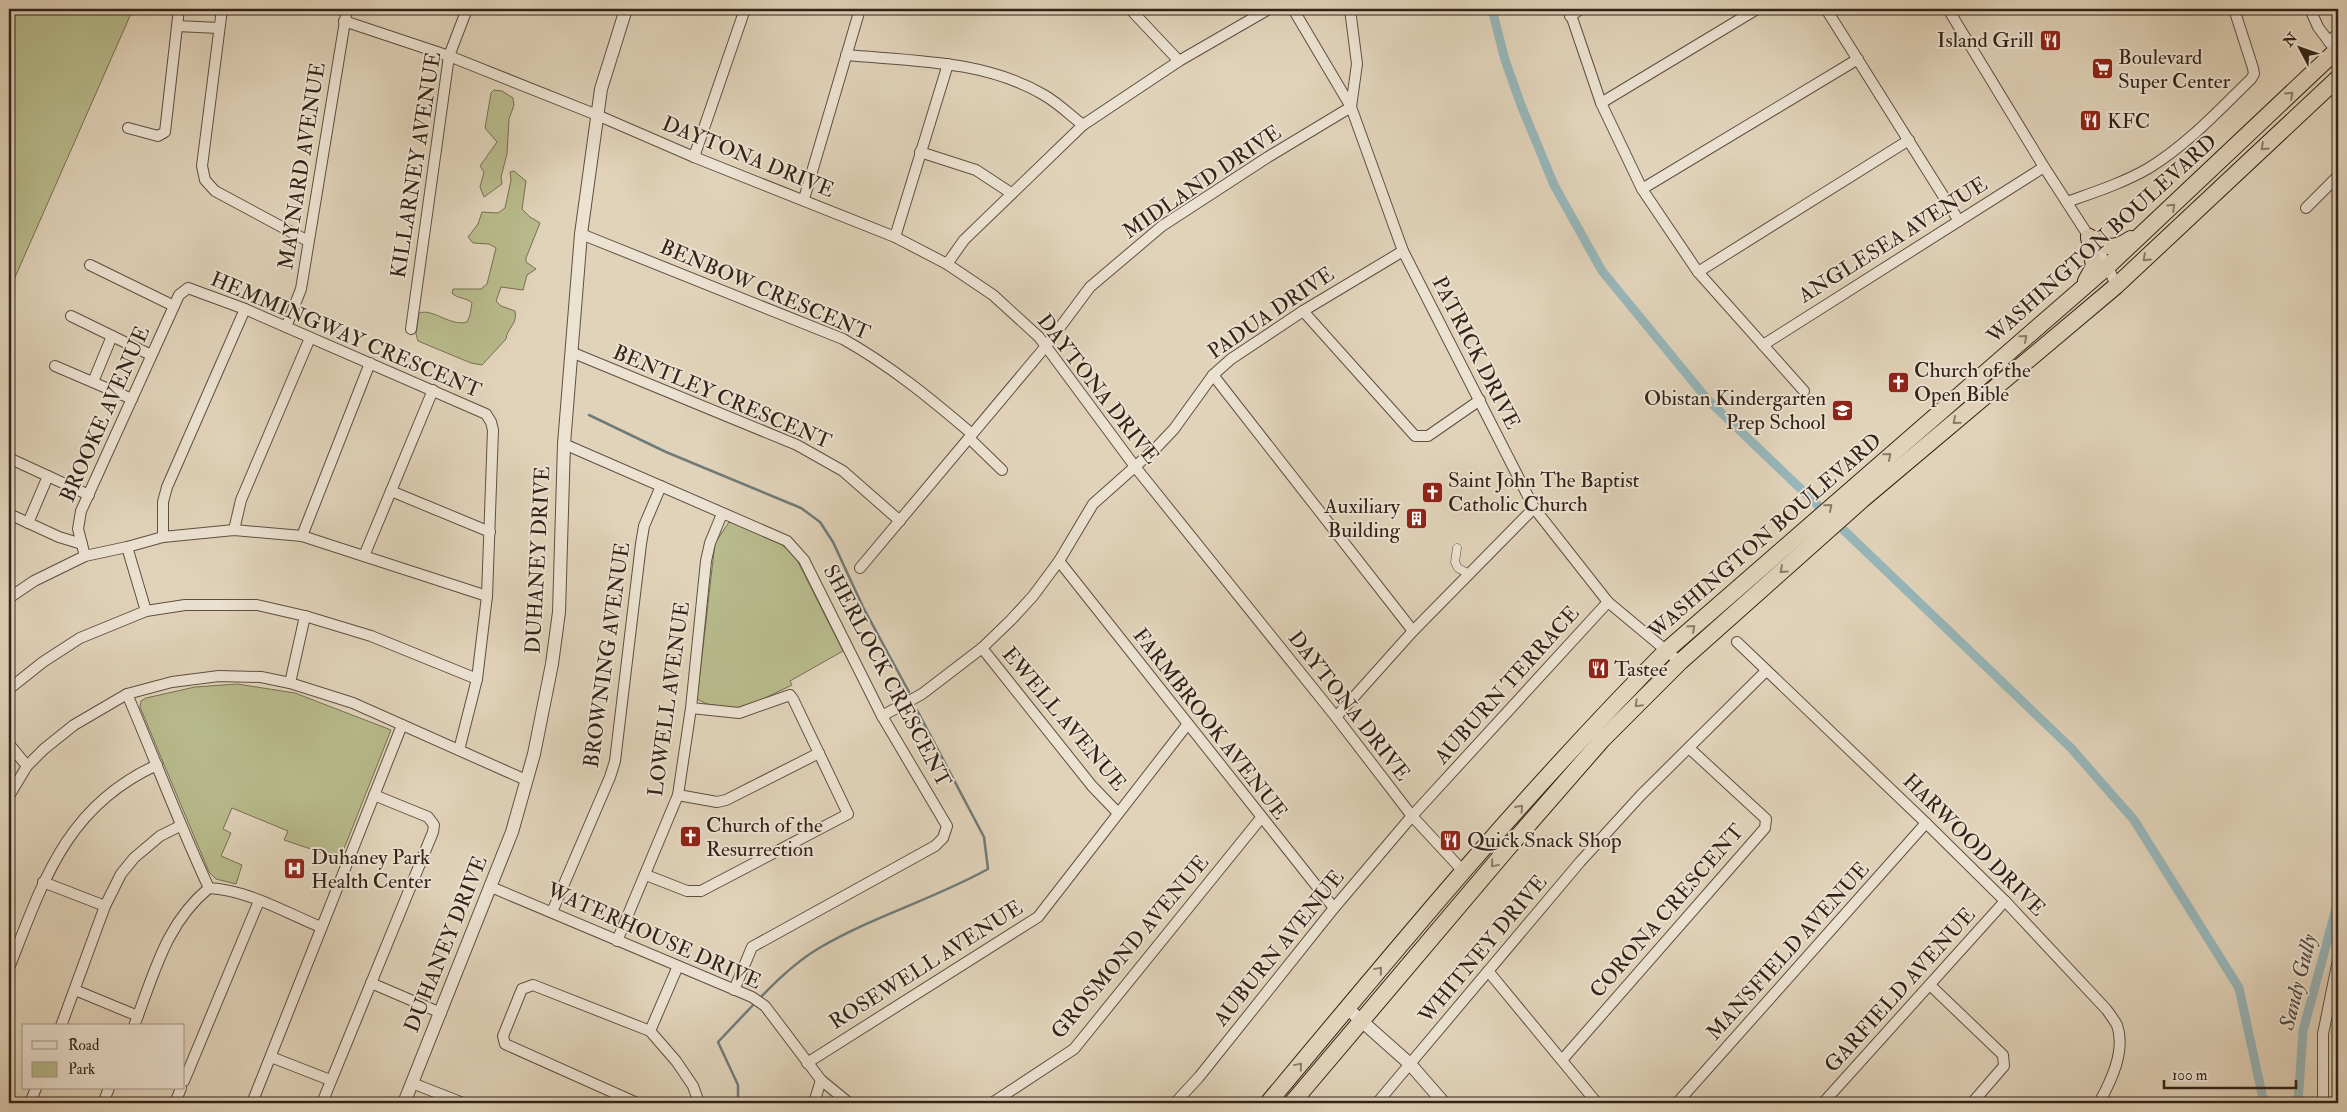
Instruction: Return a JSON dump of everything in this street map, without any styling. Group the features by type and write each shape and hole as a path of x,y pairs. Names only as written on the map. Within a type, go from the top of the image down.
{"highway":[{"name":"WASHINGTON BOULEVARD","path":"1292,1103 1602,740 1680,662 1820,538 1857,493 2146,231 2334,47"},
{"name":"WASHINGTON BOULEVARD","path":"1268,1103 1463,871 1599,719 1667,650 1807,526 1857,493 2116,286 2338,78"},
{"path":"2089,237 2102,245 2117,248 2146,231"},
{"path":"2068,301 2088,279 2094,266 2089,237"}],"street":[{"path":"128,128 158,136 165,132 179,9"},
{"path":"222,9 202,166 205,180 215,191 308,241"},
{"name":"MAYNARD AVENUE","path":"286,327 301,289 347,9"},
{"name":"KILLARNEY AVENUE","path":"411,329 449,56 466,9"},
{"name":"DUHANEY DRIVE","path":"404,1103 512,832 534,754 550,673 559,612 564,444 581,234 601,89 626,9"},
{"path":"694,157 745,9"},
{"path":"804,198 860,9"},
{"path":"1130,9 1179,61"},
{"path":"947,264 964,240 1083,125 1179,61 1269,9"},
{"path":"1293,9 1351,107"},
{"name":"PATRICK DRIVE","path":"1350,9 1357,64 1351,107 1402,251 1534,508 1608,602 1680,662"},
{"path":"1581,9 1569,12 1600,103 1642,189 1698,272 1804,391"},
{"path":"1600,103 1757,9"},
{"path":"1826,9 1959,221"},
{"path":"1948,9 2044,167 2108,266 2116,286"},
{"path":"2067,202 2119,184 2150,167 2177,148 2251,79 2254,74 2253,68 2234,9"},
{"path":"2310,9 2318,27 2334,47"},
{"name":"DAYTONA DRIVE","path":"344,21 449,56 597,115 694,157 804,198 896,236 947,264 992,295 1039,337 1136,468 1412,816 1463,871"},
{"path":"177,26 219,28"},
{"path":"2334,47 2338,32"},
{"path":"846,55 948,64 997,74 1044,95 1083,125"},
{"path":"1642,189 1858,59"},
{"path":"896,236 948,64"},
{"name":"MIDLAND DRIVE","path":"860,568 1046,346 1090,287 1162,226 1268,157 1351,107"},
{"path":"1698,272 1909,140"},
{"path":"920,152 976,170 1011,193"},
{"name":"ANGLESEA AVENUE","path":"1763,345 2044,167"},
{"path":"2306,208 2338,176"},
{"name":"BENBOW CRESCENT","path":"581,234 843,339 876,357 918,388 970,436 1002,470"},
{"name":"PADUA DRIVE","path":"882,716 922,694 982,648 1033,596 1059,561 1093,504 1136,468 1174,429 1213,375 1232,359 1302,311 1402,251"},
{"path":"90,265 174,306"},
{"name":"HEMMINGWAY CRESCENT","path":"183,291 188,288 245,309 486,414 491,422 490,532 487,596 476,679 459,750"},
{"name":"BROOKE AVENUE","path":"85,556 78,530 78,521 151,355 183,291"},
{"path":"163,537 163,502 167,487 245,309"},
{"path":"1302,311 1415,436 1428,436 1480,400"},
{"path":"71,316 151,355"},
{"path":"93,382 112,336"},
{"path":"234,530 241,500 310,338"},
{"name":"BENTLEY CRESCENT","path":"571,352 797,445 843,471 900,521"},
{"path":"302,536 370,363"},
{"path":"55,366 132,399"},
{"path":"1213,375 1413,631"},
{"path":"364,556 433,390"},
{"name":"SHERLOCK CRESCENT","path":"564,444 787,541 797,550 804,560 882,716 946,826 943,838 935,846 752,947 734,990"},
{"path":"13,460 89,495"},
{"path":"28,523 48,476"},
{"name":"BROWNING AVENUE","path":"552,912 610,777 615,761 644,526 661,486"},
{"path":"390,491 490,532"},
{"path":"1336,718 1413,631 1534,508"},
{"path":"9,514 58,537 82,544"},
{"name":"LOWELL AVENUE","path":"618,941 678,795 691,708 706,561 710,543 722,514"},
{"path":"9,598 34,581 85,556 163,537 234,530 302,536 487,596"},
{"path":"127,547 146,611"},
{"path":"1457,548 1455,562 1458,568 1469,574"},
{"name":"FARMBROOK AVENUE","path":"1059,561 1260,818 1334,908"},
{"name":"AUBURN TERRACE","path":"1412,816 1608,602"},
{"path":"9,690 43,662 80,638 146,611 185,605 258,605 305,616 372,636 476,679"},
{"path":"290,683 305,616"},
{"name":"HARWOOD DRIVE","path":"1737,642 2005,901 2106,1008 2116,1025 2120,1044 2110,1084 2099,1103"},
{"name":"EWELL AVENUE","path":"982,648 1092,786 1118,813"},
{"name":"WHITNEY DRIVE","path":"1377,1103 1640,795 1766,671"},
{"path":"9,796 26,766 44,749 74,725 127,694 172,682 219,676 261,677 290,683 353,703 526,780"},
{"path":"127,694 158,765 180,826 209,888"},
{"path":"646,875 687,891 702,892 846,816 847,810 790,695 740,713 691,708"},
{"path":"252,1103 402,725"},
{"name":"ROSEWELL AVENUE","path":"807,1063 1038,917 1187,725"},
{"path":"9,744 26,766"},
{"name":"CORONA CRESCENT","path":"1562,1060 1765,828 1766,819 1689,748"},
{"path":"678,795 717,802 726,800 819,753"},
{"path":"9,968 43,882 69,835 86,815 137,774 158,765"},
{"path":"322,1103 434,828 428,817 374,795"},
{"name":"AUBURN AVENUE","path":"1175,1103 1199,1077 1334,908 1412,816"},
{"name":"GROSMOND AVENUE","path":"992,1103 1074,1049 1260,818"},
{"name":"MANSFIELD AVENUE","path":"1678,1103 1926,823"},
{"path":"62,1024 105,906 121,874 134,858 160,836 180,826"},
{"path":"43,882 105,906"},
{"name":"WATERHOUSE DRIVE","path":"491,887 752,997 765,1006 821,1080 849,1103"},
{"path":"75,990 136,1021 171,932 183,913 209,888 223,888 321,927"},
{"path":"185,1079 259,901"},
{"name":"GARFIELD AVENUE","path":"1823,1103 2005,901"},
{"path":"2323,1103 2324,1034 2338,960"},
{"path":"650,1031 678,966"},
{"path":"1488,971 1596,1103"},
{"path":"371,983 441,1013"},
{"path":"637,1103 508,1046 502,1038 521,992 530,985 650,1031 693,1086 699,1103"},
{"path":"1930,985 2003,1055 2004,1066 1972,1103"},
{"path":"1347,1008 1410,1064 1444,1103"},
{"path":"271,1057 330,1080"},
{"path":"814,1103 821,1080"},
{"path":"412,1083 463,1103"},
{"path":"30,1103 35,1090"},
{"path":"103,1103 108,1090"},
{"path":"174,1103 180,1090"}],"green space":[{"path":"9,9 133,9 9,291"},
{"path":"494,90 502,91 513,98 514,105 509,119 507,154 501,177 502,184 484,197 480,187 484,172 480,166 497,142 485,128 491,93"},
{"path":"514,171 526,181 522,209 540,223 526,258 526,262 536,269 527,275 523,290 501,287 496,301 501,306 515,311 514,323 506,339 482,365 471,363 418,341 416,334 419,313 430,313 455,322 467,322 472,303 454,295 452,293 453,289 481,289 487,284 496,248 489,244 473,243 468,237 478,224 482,212 498,213 505,208 511,180 510,172"},
{"path":"729,522 737,523 781,544 795,556 843,651 790,681 792,685 742,709 707,704 697,699 715,543"},
{"path":"237,684 295,693 391,730 340,859 284,840 288,831 232,808 223,829 231,833 221,856 242,865 236,884 216,879 209,872 140,707 141,701 146,698 195,687"}],"waterway":[{"path":"1492,9 1505,60 1521,105 1554,185 1602,271 1708,400 2071,748 2134,820 2239,988 2264,1103"},
{"path":"589,415 666,452 801,508 820,522 833,542 863,607 909,692"},
{"path":"759,999 788,971 821,947 862,926 988,869 984,837 917,710"},
{"name":"Sandy Gully","path":"2298,1103 2303,1031 2338,901"},
{"path":"738,1103 738,1085 718,1042 755,1003"}],"place":[{"name":"Island Grill","path":"2050,40"},
{"name":"Boulevard Super Center","path":"2102,69"},
{"name":"KFC","path":"2091,121"},
{"name":"Church of the Open Bible","path":"1898,382"},
{"name":"Obistan Kindergarten Prep School","path":"1842,410"},
{"name":"Saint John The Baptist Catholic Church","path":"1432,492"},
{"name":"Auxiliary Building","path":"1416,518"},
{"name":"Tastee","path":"1598,669"},
{"name":"Church of the Resurrection","path":"690,837"},
{"name":"Quick Snack Shop","path":"1451,840"},
{"name":"Duhaney Park Health Center","path":"295,869"}]}
